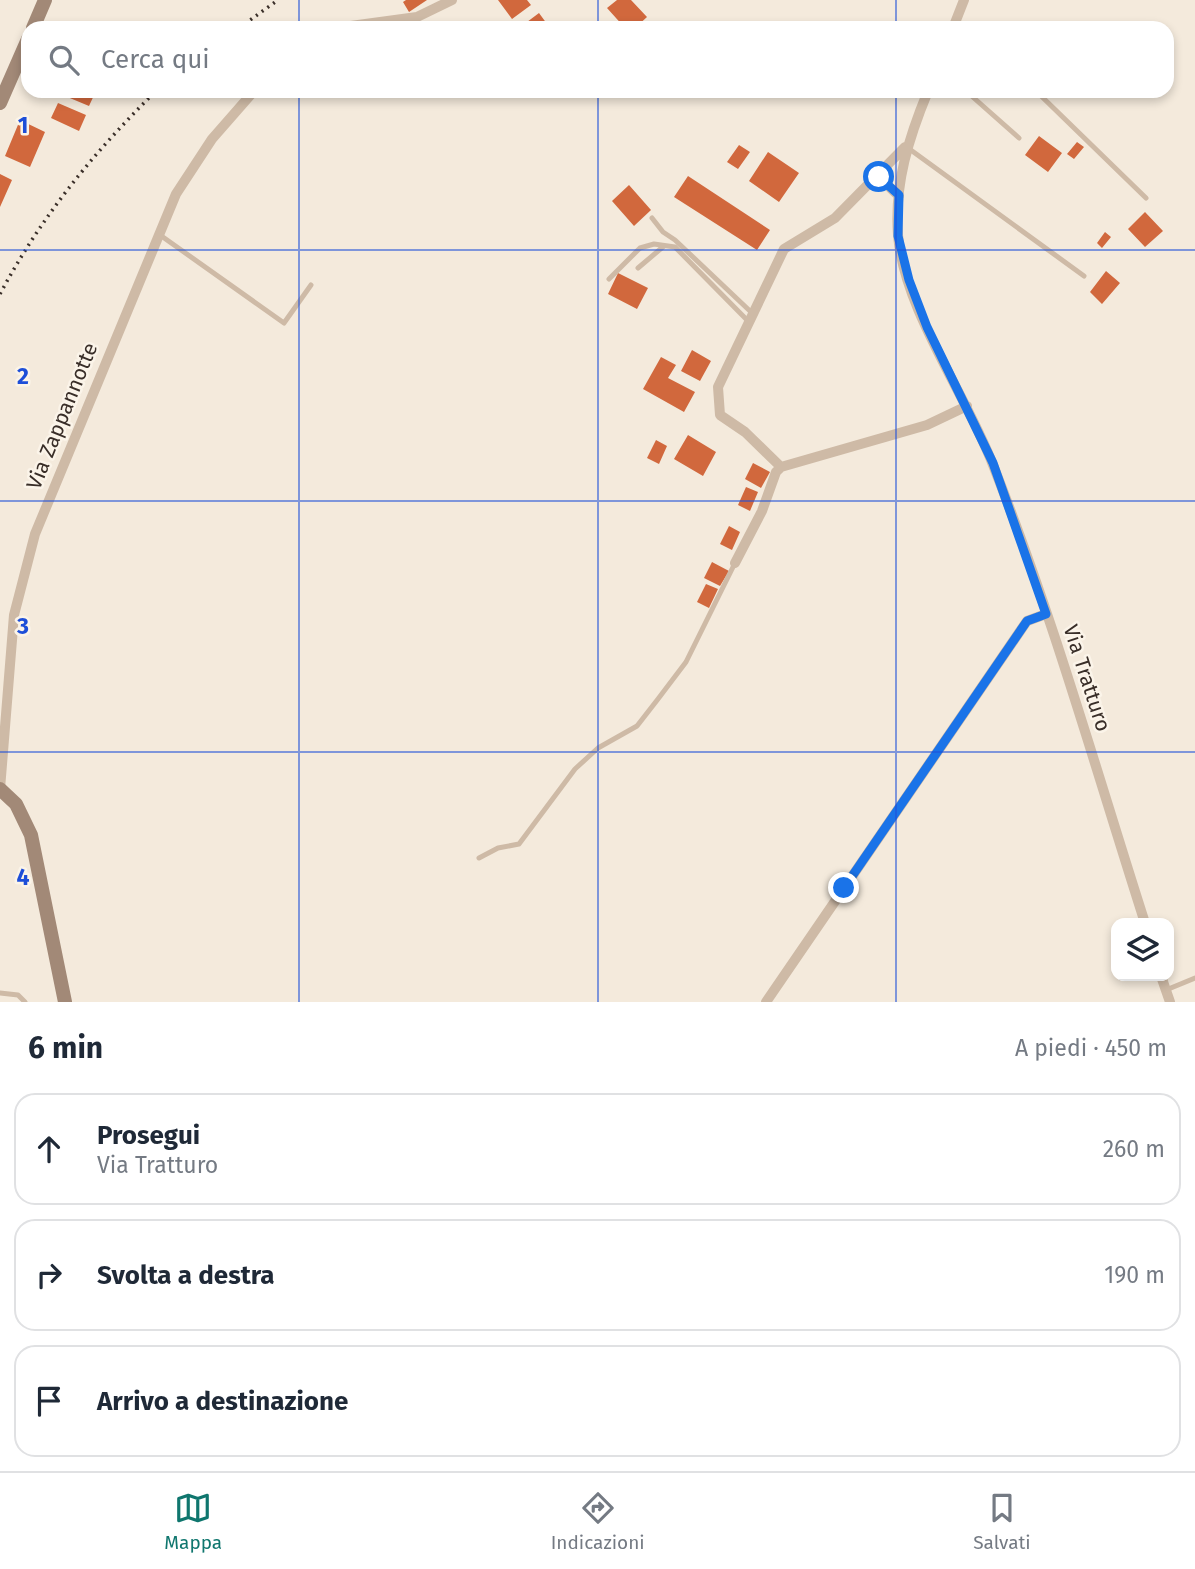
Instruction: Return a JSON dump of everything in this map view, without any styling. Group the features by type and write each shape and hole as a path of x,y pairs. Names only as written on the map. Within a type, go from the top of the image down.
{"main road":[{"path":"36,21 45,1"},
{"path":"0,103 21,55"},
{"path":"0,789 16,804 31,835 65,1002"}],"street":[{"path":"387,21 416,17 452,0"},
{"path":"956,21 964,0"},
{"name":"Via Zappannotte","path":"0,789 14,615 35,534 157,233 176,194 212,139 248,98"},
{"name":"Via Tratturo","path":"925,98 905,147 899,195 898,236 909,280 927,327 993,463 1046,614 1143,918"},
{"path":"781,467 745,432 720,415 718,387 784,249 835,218 879,177 905,147"},
{"path":"879,177 899,195"},
{"path":"735,564 762,511 776,472 781,467 927,425 967,406"},
{"path":"766,1002 1027,621 1046,614"},
{"path":"1163,981 1170,1002"}],"lane":[{"path":"974,98 1019,138"},
{"path":"1043,98 1146,198"},
{"path":"905,147 1084,276"},
{"path":"652,218 750,317"},
{"path":"157,233 284,323 311,285"},
{"path":"609,279 640,248 654,244 675,247 750,317"},
{"path":"638,268 664,246"},
{"path":"479,858 498,848 519,844 575,769 598,748 637,726 686,662 735,564"},
{"path":"1166,990 1195,978"},
{"path":"0,993 18,995 24,1002"}],"building":[{"path":"427,0 409,12 403,2"},
{"path":"498,0 527,0 531,5 512,19"},
{"path":"617,0 631,0 647,17 643,21 619,21 607,8"},
{"path":"539,13 545,21 528,21"},
{"path":"70,98 93,98 89,106"},
{"path":"58,103 86,115 79,131 51,118"},
{"path":"20,120 45,132 30,167 5,156"},
{"path":"1039,136 1062,153 1048,172 1025,155"},
{"path":"1077,142 1084,147 1074,159 1067,154"},
{"path":"739,145 750,152 738,169 727,162"},
{"path":"768,152 799,173 779,202 749,181"},
{"path":"0,174 12,180 0,207"},
{"path":"688,176 770,230 757,250 674,197"},
{"path":"629,185 651,210 634,226 612,201"},
{"path":"1145,212 1163,231 1145,247 1128,229"},
{"path":"1105,232 1111,237 1102,248 1097,243"},
{"path":"1106,271 1120,283 1102,304 1090,292"},
{"path":"618,273 648,288 637,309 608,294"},
{"path":"692,350 711,361 700,381 681,371"},
{"path":"661,357 676,365 668,378 695,392 684,412 643,389"},
{"path":"688,435 716,452 703,476 674,459"},
{"path":"656,440 667,446 659,464 647,458"},
{"path":"753,463 770,472 761,488 745,479"},
{"path":"746,487 758,492 750,511 738,505"},
{"path":"729,526 740,532 732,550 720,544"},
{"path":"712,562 729,571 720,586 704,578"},
{"path":"706,584 718,589 709,608 697,602"}],"railway":[{"path":"249,21 278,0"},
{"path":"0,294 33,239 70,187 149,98"}],"route":[{"path":"844,888 1027,621 1046,614 993,463 927,327 909,280 898,236 899,195 879,177"}]}
